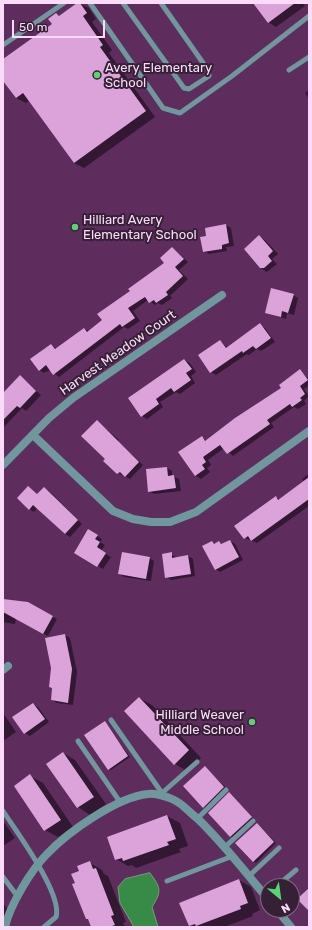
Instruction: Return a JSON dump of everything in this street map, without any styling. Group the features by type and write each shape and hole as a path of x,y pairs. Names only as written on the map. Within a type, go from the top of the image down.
{"street":[{"name":"Harvest Meadow Court","path":"3,465 49,418 73,398 222,295"},
{"path":"33,435 113,511 133,519 170,522 196,512 309,431"},
{"path":"5,927 6,919 26,882 46,855 74,830 120,802 126,799 149,794 163,795 172,799 197,819 225,847 260,888"},
{"path":"284,918 291,927"}],"lane":[{"path":"3,45 64,3"},
{"path":"123,3 184,88 189,90 209,76 208,70 161,3"},
{"path":"92,4 163,108 180,113 232,76 309,16"},
{"path":"289,70 309,58"},
{"path":"111,720 163,795 197,762"},
{"path":"78,741 120,802"},
{"path":"197,819 226,790"},
{"path":"3,812 39,864 56,905 56,917 44,927"},
{"path":"225,847 253,820"},
{"path":"249,876 279,848"},
{"path":"167,881 233,856"},
{"path":"286,878 296,870"},
{"path":"3,876 18,897"}],"shaded area":[{"path":"150,873 159,890 152,907 158,927 134,927 120,903 118,887 125,879"}],"building":[{"path":"77,3 80,3 87,13 83,16 103,45 100,47 146,111 74,163 23,93 16,98 3,81 3,59 52,24 48,19 56,13 59,16"},
{"path":"253,3 295,3 268,23"},
{"path":"226,224 229,243 222,245 222,249 203,252 200,237 206,236 205,228"},
{"path":"259,235 273,251 268,256 272,261 264,268 260,268 244,249"},
{"path":"172,247 184,259 175,267 183,276 166,292 168,295 156,303 154,300 149,303 145,297 128,308 135,318 122,327 120,324 53,375 46,365 39,371 30,359 51,344 55,349 84,328 87,332 102,320 97,314 130,291 128,289 164,263 160,258"},
{"path":"271,288 294,294 288,313 282,311 281,317 265,313"},
{"path":"260,323 271,338 256,349 253,346 243,353 242,351 210,373 198,355 220,340 226,348"},
{"path":"184,359 192,369 186,373 191,380 174,392 171,388 156,399 159,404 141,417 128,398"},
{"path":"300,369 308,380 300,386 305,394 300,398 302,400 292,407 290,404 267,420 270,424 227,454 220,445 203,457 206,462 202,465 205,469 195,476 178,452 202,436 205,441 235,418 281,388 279,385"},
{"path":"20,375 36,391 20,408 17,406 3,420 3,393"},
{"path":"97,420 139,462 125,477 120,472 117,474 103,461 105,459 81,436"},
{"path":"167,467 168,476 174,475 176,488 148,492 146,469"},
{"path":"309,477 309,499 251,541 248,536 244,539 234,526 276,496 278,500"},
{"path":"28,486 37,494 44,487 78,520 65,534 33,505 29,510 17,498"},
{"path":"88,529 98,535 95,539 100,542 97,547 106,553 97,567 74,553"},
{"path":"230,540 239,557 215,570 202,546 212,541 214,544 219,541 221,544"},
{"path":"122,552 150,557 146,579 118,574"},
{"path":"172,552 172,558 188,555 191,574 165,578 162,554"},
{"path":"3,599 28,602 53,616 43,634 3,612"},
{"path":"65,634 72,669 68,703 51,700 52,688 49,687 51,668 45,638"},
{"path":"139,697 189,750 174,765 124,711"},
{"path":"33,703 45,719 24,734 12,717"},
{"path":"105,721 128,756 108,770 84,735"},
{"path":"63,752 94,797 77,808 46,764"},
{"path":"205,766 224,787 203,808 183,786"},
{"path":"30,774 61,820 44,831 14,786"},
{"path":"229,792 252,817 230,837 208,813"},
{"path":"167,815 176,839 167,842 169,845 123,861 122,858 115,860 107,837"},
{"path":"257,823 274,842 253,862 235,843"},
{"path":"90,861 93,869 96,868 114,915 111,916 115,925 109,927 91,927 88,919 86,919 72,884 75,883 71,874 79,871 77,866"},
{"path":"239,879 248,903 240,906 241,909 196,926 195,924 189,926 179,903"},
{"path":"309,888 309,911 300,902 300,896"}],"place":[{"name":"Avery Elementary School","path":"97,75"},
{"name":"Hilliard Avery Elementary School","path":"75,227"},
{"name":"Hilliard Weaver Middle School","path":"252,722"}]}
